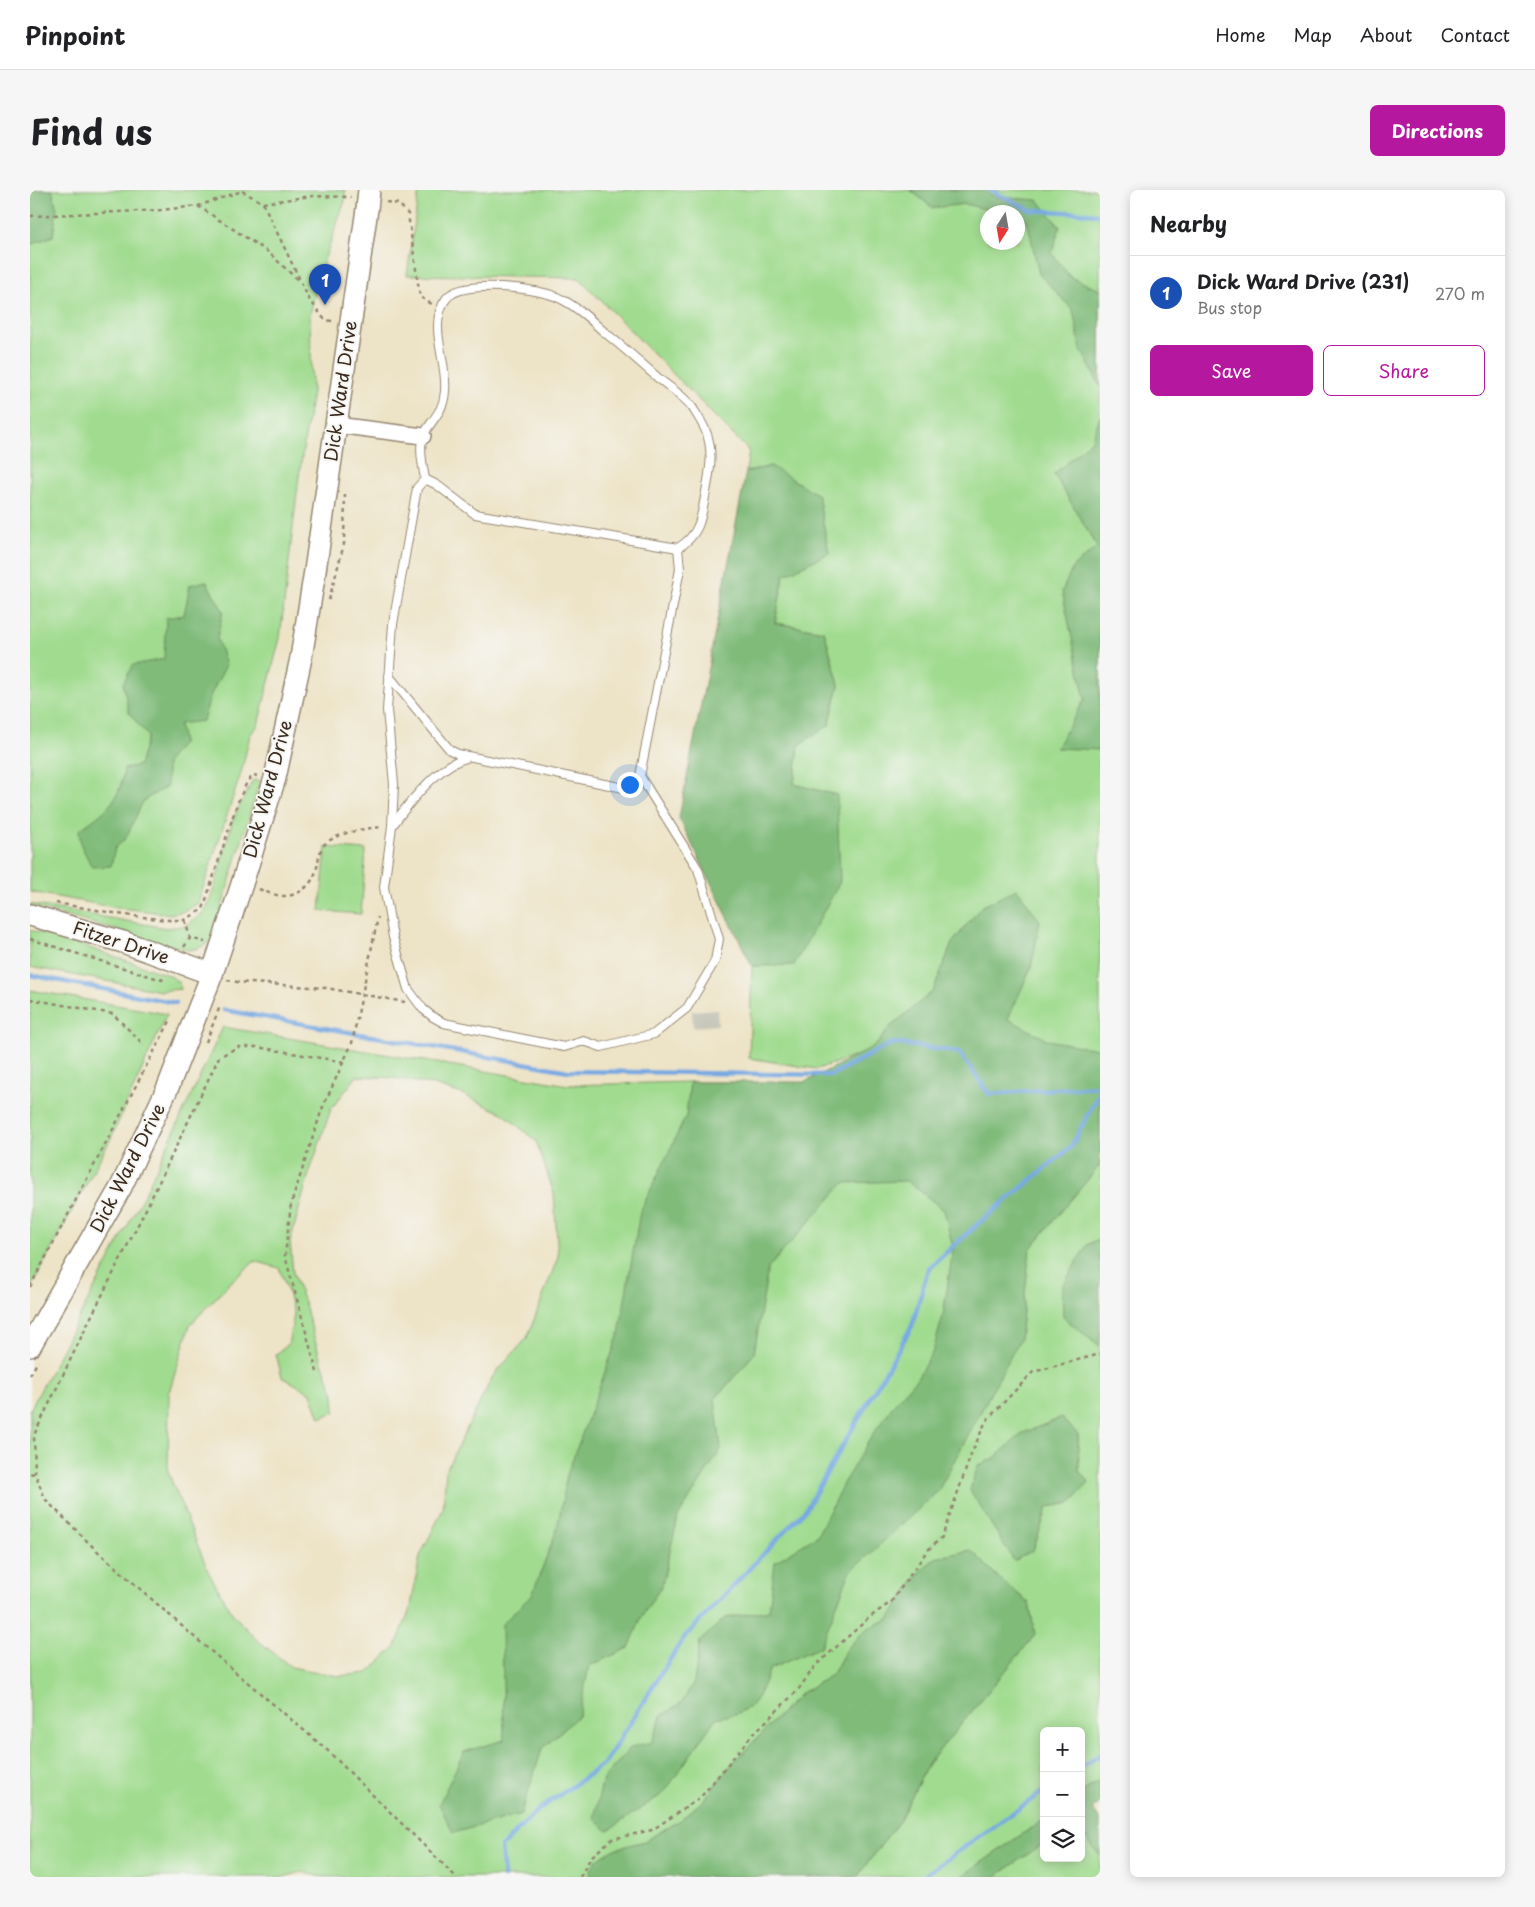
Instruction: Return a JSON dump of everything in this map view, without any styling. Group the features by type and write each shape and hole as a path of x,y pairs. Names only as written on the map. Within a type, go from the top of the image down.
{"street":[{"name":"Dick Ward Drive","path":"30,1346 121,1188 168,1087 209,1008 220,977 241,887 274,779 301,658 369,200"},
{"path":"336,425 423,436"},
{"name":"Fitzer Drive","path":"30,915 124,942 220,977"}],"lane":[{"path":"479,285 548,293 560,298 580,311 692,406 707,434 712,465 700,524 689,541 678,548 475,514 437,485 425,479 421,454 423,436 438,414 444,400 446,388 438,328 440,308 447,296 456,290 479,285"},
{"path":"425,479 417,488 393,624 387,710 394,784 392,826 384,887 393,937 408,989 428,1013 444,1023 564,1047 584,1041 601,1047 654,1034 687,1008 715,961 719,939 698,869 640,776"},
{"path":"390,676 450,750 468,757 624,788 640,776 680,569 678,548"},
{"path":"392,826 432,779 449,764 468,757"}],"path":[{"path":"30,216 152,211 198,206 242,190 263,203 309,299 325,320"},
{"path":"263,203 312,196 399,204 408,214 420,297 440,308"},
{"path":"198,206 268,252 300,282"},
{"path":"49,902 125,915 185,920 203,909 237,804 247,782 254,775 274,779"},
{"path":"259,890 280,896 294,895 312,882 320,853 327,842 358,829 392,826"},
{"path":"317,1372 285,1256 291,1204 322,1109 353,1039 378,917"},
{"path":"185,920 190,938"},
{"path":"30,938 162,980 166,974"},
{"path":"190,938 208,942"},
{"path":"182,949 190,938"},
{"path":"220,977 237,982 326,988 404,1002 415,999"},
{"path":"30,999 113,1014 144,1044"},
{"path":"30,1287 170,1021"},
{"path":"344,1062 257,1047 238,1047 219,1057 34,1435 35,1473 45,1499 94,1548 192,1635 327,1750 456,1877"},
{"path":"580,1877 591,1857 612,1839 652,1830 700,1798 751,1736 798,1690 815,1666 870,1617 891,1602 927,1551 942,1537 972,1452 986,1421 1033,1372 1100,1354"},
{"path":"30,1474 35,1473"}],"shaded area":[{"path":"717,1009 718,1025 693,1027 692,1011"}],"green space":[{"path":"30,190 345,190 345,201 322,266 310,314 312,392 299,476 280,638 258,725 250,735 241,773 198,903 186,911 170,914 113,907 30,892"},
{"path":"30,190 52,190 57,209 53,236 30,245"},
{"path":"419,190 1100,190 1100,1238 1087,1245 1064,1317 1100,1347 1100,1780 1085,1790 1085,1727 1040,1727 1040,1822 961,1877 857,1877 899,1821 928,1764 1035,1635 1029,1603 1001,1580 920,1572 889,1619 866,1629 847,1648 833,1674 800,1694 730,1766 704,1800 680,1820 645,1841 615,1849 590,1872 590,1877 322,1877 302,1872 284,1877 30,1877 30,1410 147,1189 223,1027 568,1085 690,1082 805,1083 842,1080 859,1055 817,1069 749,1058 752,966 794,965 794,784 799,745 829,725 839,685 824,631 775,623 784,575 828,553 771,466 746,472 749,451 579,278 407,275","holes":["357,1076 394,1078 434,1085 462,1094 504,1114 536,1141 554,1193 558,1257 527,1338 493,1376 446,1470 443,1509 420,1556 411,1606 396,1646 368,1673 338,1676 291,1667 256,1639 232,1613 209,1573 168,1472 169,1392 190,1325 231,1282 255,1261 279,1268 294,1315 288,1345 276,1354 282,1377 311,1393 320,1418 335,1412 334,1394 293,1273 290,1242 307,1180 331,1109","1078,1434 1079,1471 1089,1483 1070,1503 1048,1507 1033,1550 978,1465"]},
{"path":"910,190 981,190 996,197 1038,200 1060,227 1052,253 1070,277 1100,290 1100,386 1081,350 1073,310 1039,274 1027,220 1025,220 1025,205 980,205 980,208 965,204 933,208"},
{"path":"1100,416 1100,750 1056,748 1085,699 1062,591 1073,567 1097,547 1054,474 1092,440"},
{"path":"771,466 818,495 829,553 784,575 775,623 824,631 839,685 829,725 799,745 794,784 837,795 840,882 794,965 752,966 679,818 746,472"},
{"path":"206,581 223,611 217,638 226,665 211,694 203,721 179,724 183,742 167,762 167,786 143,801 126,838 115,848 111,866 92,867 81,845 79,830 110,805 119,790 124,769 139,765 148,736 129,713 123,683 133,665 164,659 166,618 184,615 190,585"},
{"path":"253,780 260,781 212,939 204,945 188,950 30,906 30,904 166,928 185,926 201,915 211,900 233,819"},
{"path":"326,847 366,850 361,914 320,911"},
{"path":"1017,889 1040,921 1031,968 1008,1019 1048,1040 1097,1049 1100,1047 1100,1165 1030,1249 1020,1339 938,1491 850,1572 820,1647 770,1669 752,1704 739,1712 716,1718 664,1793 607,1831 594,1818 603,1779 631,1747 652,1742 661,1716 682,1702 694,1682 700,1641 725,1618 769,1610 775,1562 817,1536 844,1482 873,1434 895,1403 917,1378 933,1351 943,1316 953,1249 944,1210 907,1181 844,1183 768,1268 754,1354 715,1399 721,1449 678,1517 662,1585 642,1616 629,1648 589,1666 579,1715 542,1749 521,1814 453,1833 439,1804 464,1752 504,1740 502,1624 532,1595 557,1529 567,1475 619,1334 640,1212 686,1116 690,1082 805,1082 877,1044 890,1027 933,991 952,943 981,907"},
{"path":"30,930 61,938 171,976 179,983 181,989 161,991 30,967"},
{"path":"30,990 167,1014 111,1138 30,1289"},
{"path":"1100,1238 1100,1347 1063,1317 1062,1287 1087,1245"},
{"path":"1061,1418 1078,1434 1079,1471 1089,1483 1070,1503 1048,1507 1033,1550 1014,1561 970,1490 978,1465 993,1459 1023,1433"},
{"path":"971,1550 1001,1580 1029,1603 1035,1635 928,1764 899,1821 857,1877 590,1877 590,1872 596,1860 615,1849 645,1841 680,1820 704,1800 730,1766 800,1694 833,1674 847,1648 866,1629 889,1619 920,1572 935,1558"},
{"path":"1100,1780 1100,1803 1092,1809 1100,1820 1100,1856 1085,1836 1085,1790"},
{"path":"1040,1822 1040,1846 995,1877 961,1877"},
{"path":"1085,1836 1100,1856 1100,1877 995,1877 1040,1846 1040,1862 1085,1862"}],"waterway":[{"path":"990,190 1030,210 1100,214"},
{"path":"30,975 176,1003"},
{"path":"224,1010 568,1071 831,1075 892,1043 959,1052 989,1094 1100,1086"},
{"path":"504,1877 501,1847 538,1810 604,1764 683,1639 806,1509 912,1326 928,1269 980,1222 1071,1147 1100,1091"},
{"path":"1085,1764 1100,1755"},
{"path":"922,1877 1040,1794"}],"place":[{"name":"Dick Ward Drive (231)","path":"325,305"}]}
